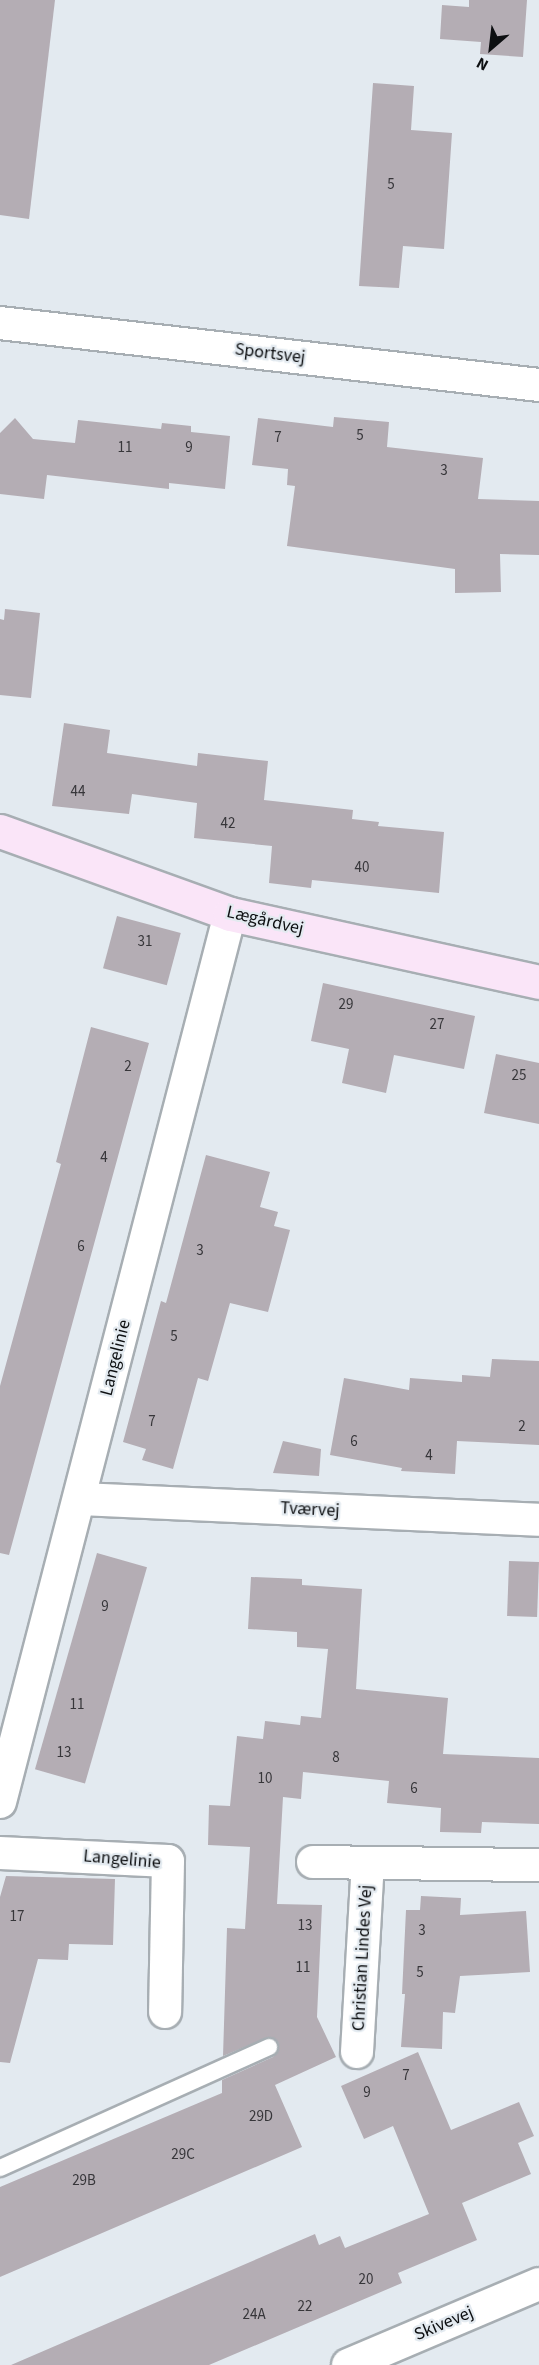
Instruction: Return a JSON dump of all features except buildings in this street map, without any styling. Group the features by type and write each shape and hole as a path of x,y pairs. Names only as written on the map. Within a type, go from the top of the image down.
{"street":[{"name":"Sportsvej","path":"0,323 539,385"},
{"name":"Lægårdvej","path":"0,831 230,914 539,982"},
{"name":"Langelinie","path":"0,1802 230,914"},
{"name":"Tværvej","path":"80,1499 539,1520"},
{"name":"Langelinie","path":"0,1853 168,1861 165,2012"},
{"name":"Christian Lindes Vej","path":"314,1862 539,1865"},
{"name":"Christian Lindes Vej","path":"357,2052 368,1864"},
{"name":"Skivevej","path":"348,2365 539,2284"}],"lane":[{"path":"0,2168 269,2048"}]}
